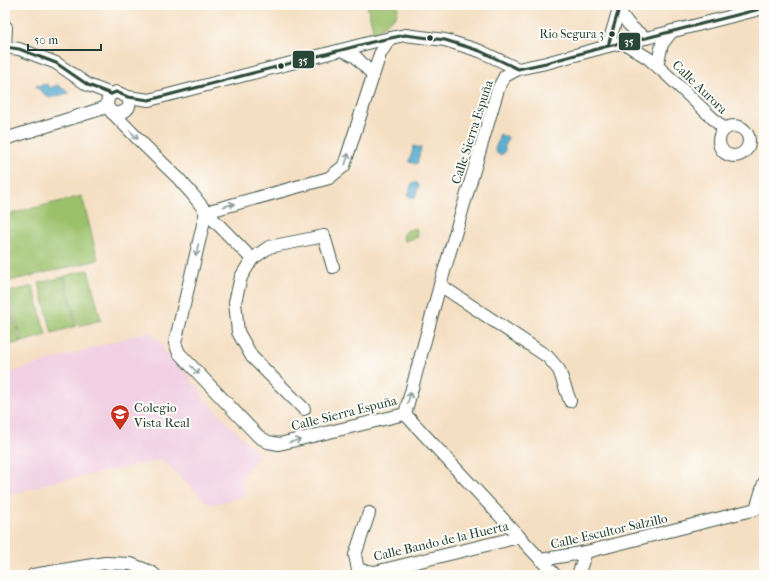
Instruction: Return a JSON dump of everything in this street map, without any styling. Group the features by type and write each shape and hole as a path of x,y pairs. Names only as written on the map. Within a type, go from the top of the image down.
{"street":[{"path":"620,8 624,19 634,30 646,38"},
{"path":"608,46 620,8"},
{"path":"5,28 6,27 5,47 19,49 56,63 88,85 111,94 116,92 129,102 149,100 405,35 444,40 480,51 518,69 764,8"},
{"name":"Calle Aurora","path":"657,66 662,44 672,31"},
{"path":"206,212 329,178 344,166 380,54 390,38"},
{"name":"Calle Aurora","path":"624,43 648,58 724,129"},
{"path":"342,50 356,57 373,75"},
{"name":"Calle Sierra Espuña","path":"206,212 175,343 179,353 258,436 268,442 279,444 405,414 440,285 498,89 505,76 518,69"},
{"path":"111,94 107,100 109,110 178,178 206,212 252,259"},
{"path":"5,139 109,110 116,113 126,111 129,102"},
{"path":"304,409 252,357 238,332 235,302 241,277 252,259 269,247 324,236 332,268"},
{"path":"440,285 548,357 559,370 570,401"},
{"name":"Calle Escultor Salzillo","path":"405,414 541,560 586,552 760,508 764,483"},
{"name":"Calle Bando de la Huerta","path":"369,513 355,555 358,570 375,572 519,537"},
{"path":"578,575 586,552"},
{"path":"541,560 555,575"},
{"path":"33,575 105,563 131,564 155,575"}],"shaded area":[{"name":"Colegio Vista Real","path":"149,331 165,347 163,350 191,378 193,386 199,385 204,402 210,401 212,407 260,455 242,476 245,496 210,505 162,460 49,483 5,497 5,374"}],"green space":[{"path":"367,5 399,5 396,16 374,33"},
{"path":"82,196 98,260 5,282 5,215"},
{"path":"416,228 418,237 404,241 403,234 406,233 405,231"},
{"path":"88,270 101,320 78,326 64,276"},
{"path":"63,277 76,326 52,333 39,283"},
{"path":"33,286 46,335 22,342 9,292"},
{"path":"5,293 7,293 20,342 5,346"}],"water":[{"path":"48,84 50,88 58,85 69,93 49,98 35,86"},
{"path":"500,134 507,136 508,138 503,154 497,153 495,150"},
{"path":"414,146 421,148 417,164 409,162"},
{"path":"412,183 417,183 419,185 415,198 408,196"}],"transit line":[{"name":"35","path":"608,46 620,5"},
{"name":"35","path":"111,94 116,92 128,97 149,100 372,42 405,35 445,40 480,51 518,69 764,8"},
{"name":"35","path":"5,47 19,49 56,63 88,85 111,94"}],"place":[{"name":"Rio Segura 3","path":"612,34"},
{"name":"Colegio Vista Real","path":"120,431"}]}
